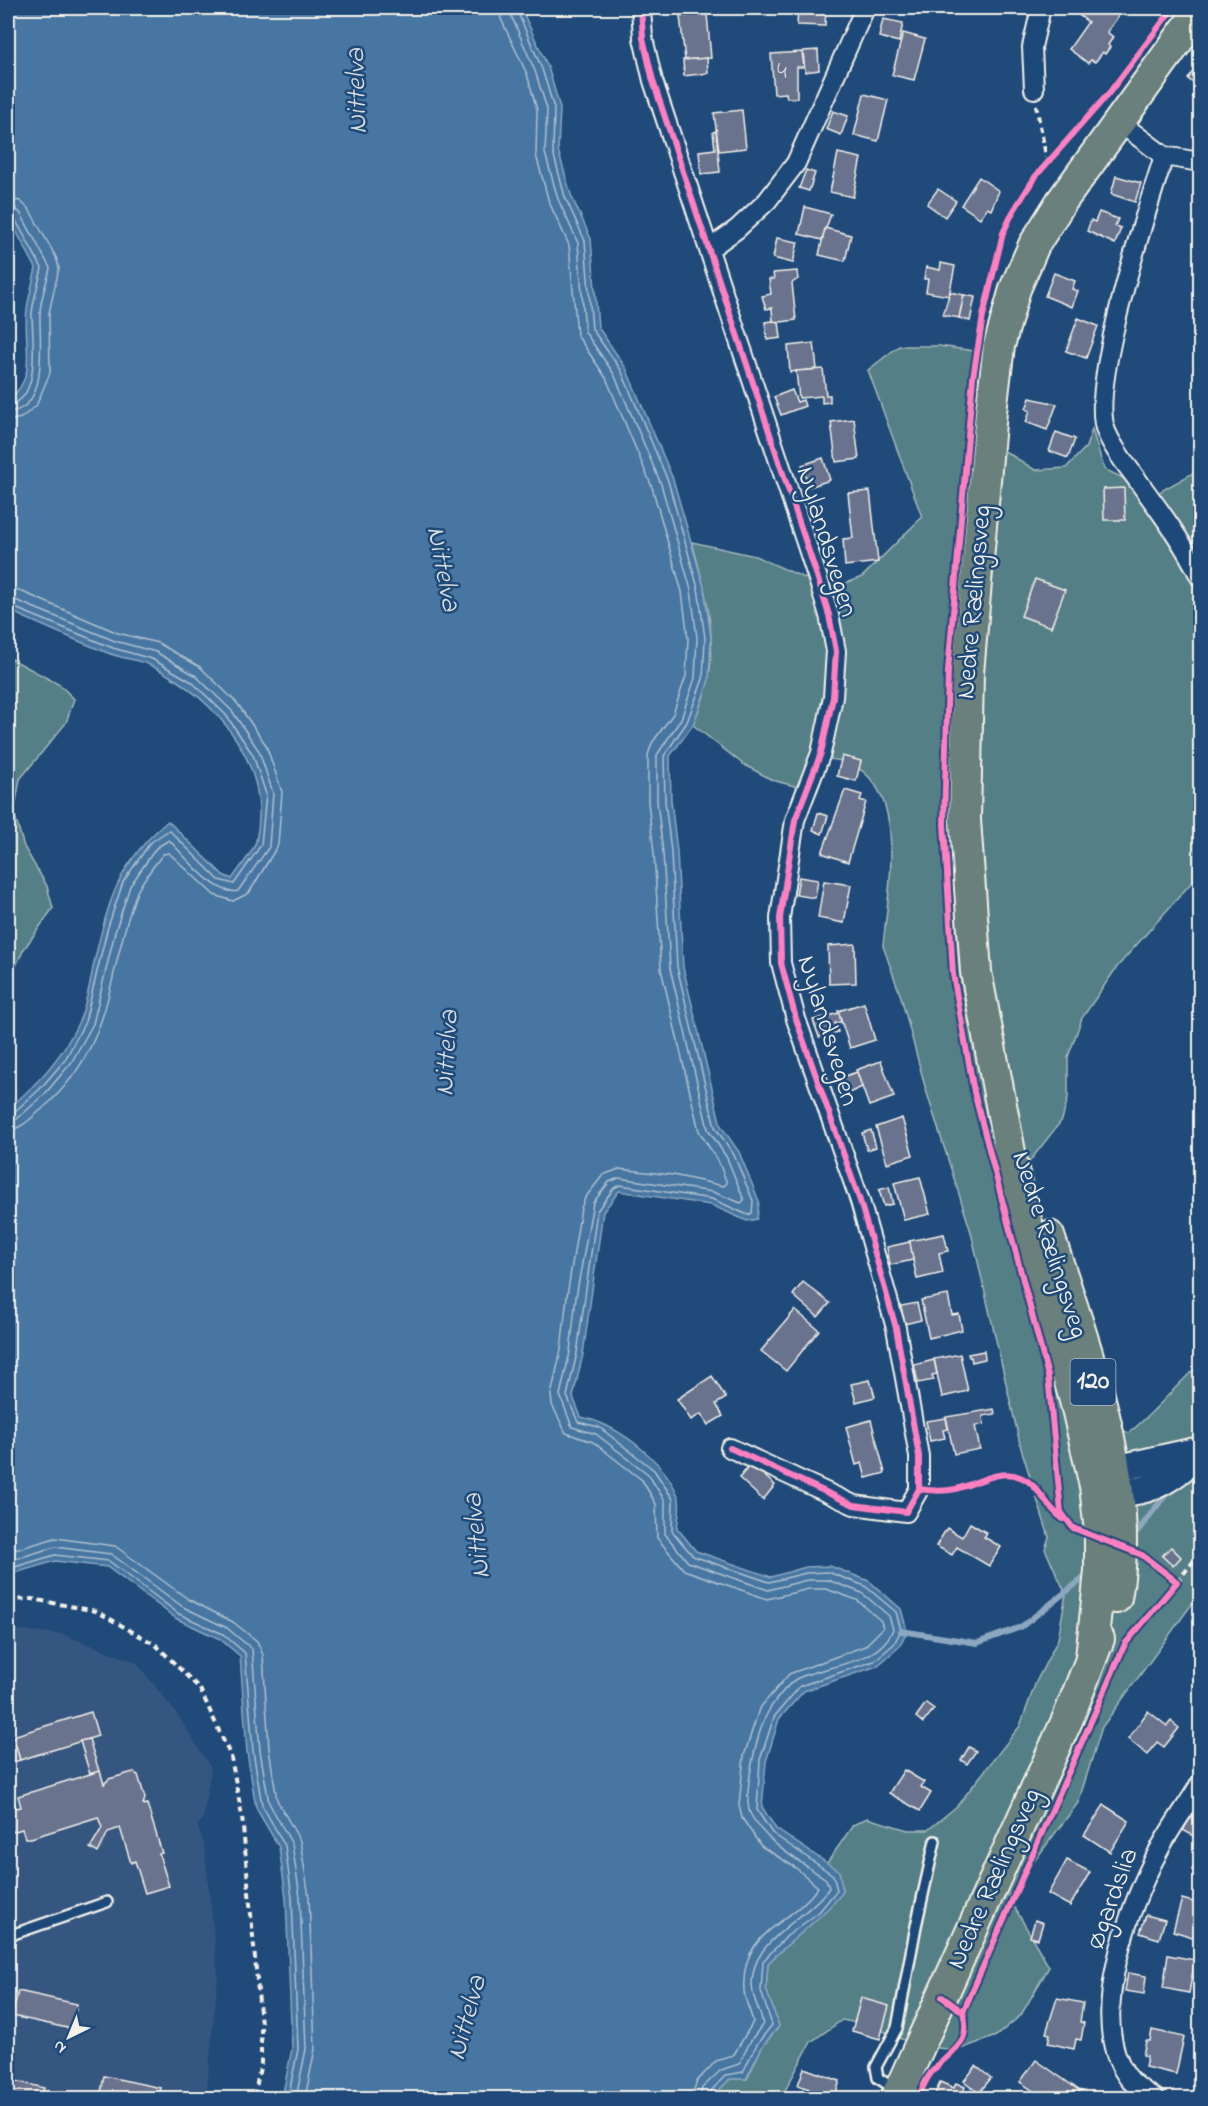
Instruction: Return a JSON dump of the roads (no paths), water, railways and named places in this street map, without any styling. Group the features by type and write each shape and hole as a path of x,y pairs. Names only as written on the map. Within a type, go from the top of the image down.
{"main road":[{"name":"Nedre Rælingsveg","path":"898,2095 1068,1718 1091,1658 1100,1571 1100,1532 1110,1483 1072,1305 1029,1176 1004,1112 989,1050 976,972 964,820 968,673 991,412 1003,328 1025,265 1061,202 1200,10"},
{"path":"1110,1483 1162,1483 1179,1474 1200,1451"}],"street":[{"name":"Nylandsvegen","path":"641,8 644,38 653,81 817,576 829,615 836,651 833,697 821,753 795,820 780,918 782,963 796,1019 861,1201 896,1328 920,1456 919,1490 906,1512 854,1505 730,1448"},
{"path":"709,249 737,229 767,201 796,163 865,8"},
{"path":"1034,89 1032,47 1041,8"},
{"path":"1119,122 1164,156 1200,162"},
{"path":"1164,156 1131,263 1103,391 1102,414 1111,443 1182,541 1200,577"},
{"name":"Øgardslia","path":"1155,2098 1127,2076 1117,2056 1112,2030 1114,1978 1125,1932 1139,1892 1159,1850 1200,1784"}],"lane":[{"path":"898,2095 878,2078 876,2067 897,2028 907,1967 935,1841"},
{"path":"8,1936 107,1902"}],"water":[{"name":"Nittelva","path":"8,8 521,8 548,67 560,108 558,150 571,195 591,239 598,327 626,368 673,479 704,587 711,638 709,680 693,725 670,756 683,967 721,1126 739,1152 759,1201 757,1219 747,1221 711,1205 619,1191 603,1212 583,1354 573,1397 581,1417 610,1427 624,1436 651,1457 662,1470 672,1483 679,1500 677,1528 696,1551 771,1577 806,1567 830,1566 869,1581 901,1609 907,1631 899,1647 877,1666 804,1691 779,1719 766,1762 762,1807 776,1829 839,1871 843,1892 826,1911 768,1963 766,1989 779,2026 762,2047 746,2079 730,2079 711,2098 282,2098 292,2049 286,1898 279,1847 256,1808 247,1752 240,1656 220,1639 177,1619 107,1567 55,1561 8,1575 8,1109 48,1069 73,1034 88,993 110,902 126,868 151,836 168,821 223,875 232,879 254,846 259,813 256,786 247,760 234,737 218,716 198,696 152,666 108,653 8,610 8,400 18,391 27,370 27,309 36,268 8,216"}],"waterway":[{"path":"1131,1540 1170,1489"},
{"path":"901,1631 977,1643 1021,1627 1090,1573"}]}
